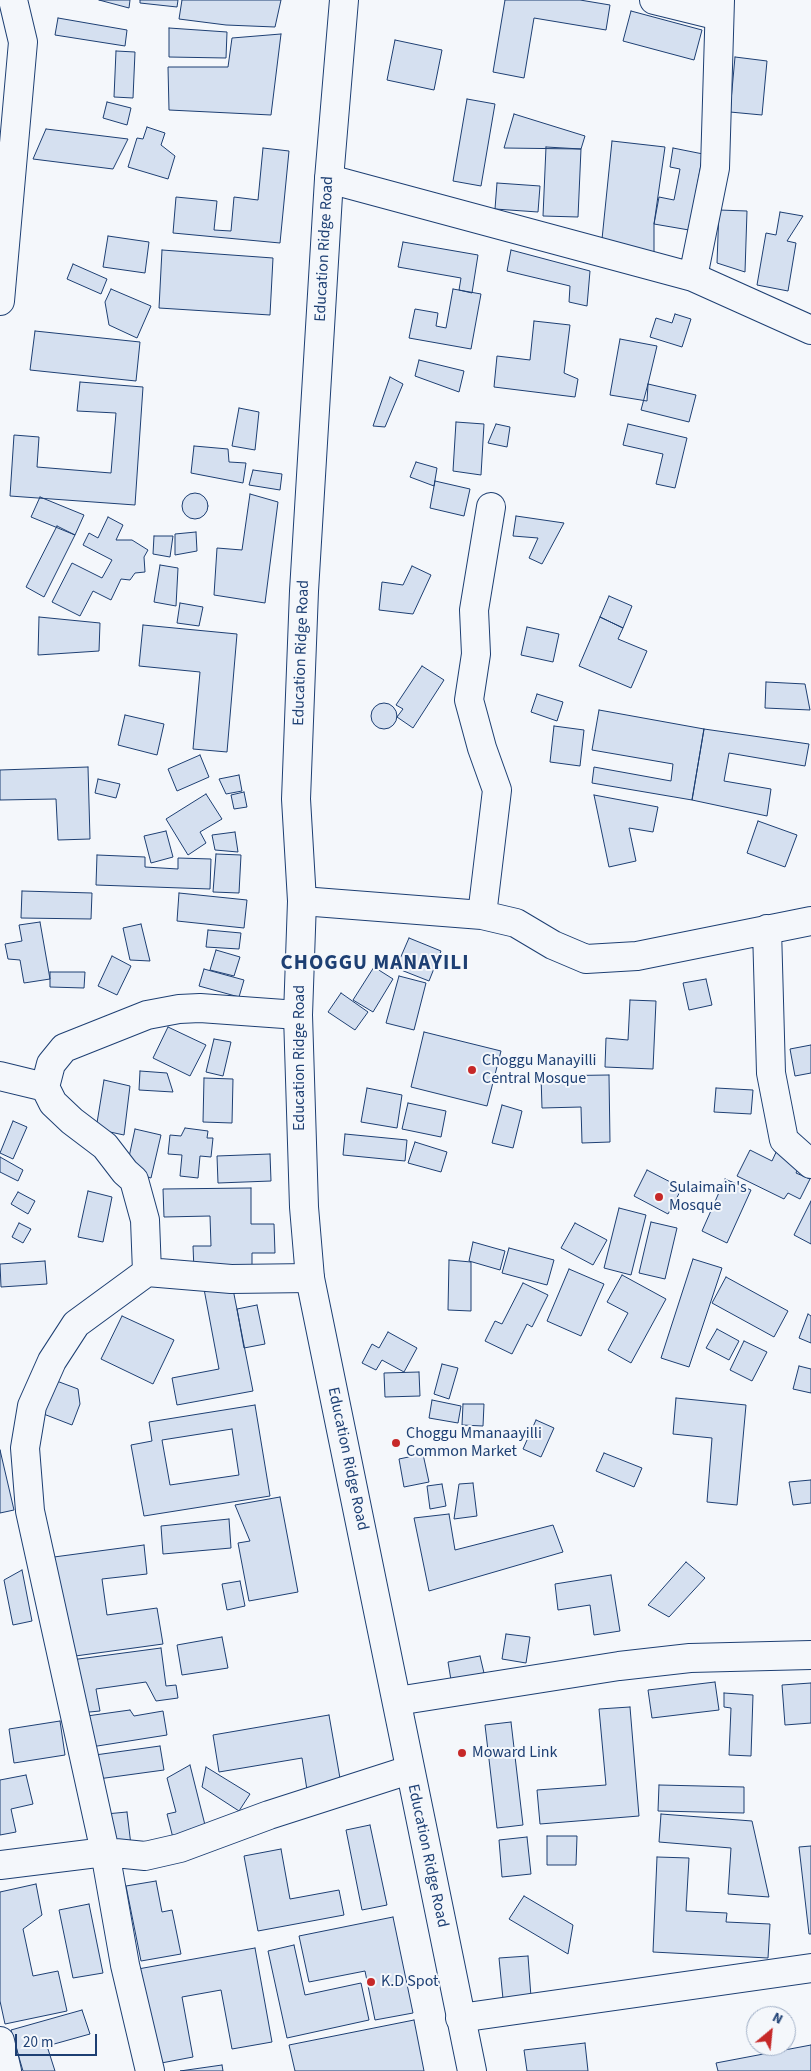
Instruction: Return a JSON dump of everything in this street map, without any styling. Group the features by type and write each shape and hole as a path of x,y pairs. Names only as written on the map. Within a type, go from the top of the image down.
{"street":[{"path":"0,301 24,42 12,0"},
{"name":"Education Ridge Road","path":"344,0 330,178 304,591 296,799 302,901 298,1016 301,1145 310,1278 472,2071"},
{"path":"654,0 719,8 715,168 693,277"},
{"path":"330,178 693,277 811,330"},
{"path":"482,915 497,790 482,748 469,700 476,654 474,610 491,507"},
{"path":"302,901 482,915 516,923 553,946 586,959 637,956 811,920"},
{"path":"767,929 771,1073 784,1140 811,1164"},
{"path":"147,1272 146,1220 134,1180 105,1146 52,1103 45,1087 51,1064 64,1048 147,1015 179,1009 200,1008 298,1016"},
{"path":"0,1076 45,1087"},
{"path":"150,2071 126,1965 105,1852 30,1511 25,1448 32,1406 52,1361 76,1324 147,1272 231,1280 310,1278"},
{"path":"397,1701 618,1666 690,1658 811,1655"},
{"path":"0,1865 105,1852 145,1856 180,1848 277,1812 409,1770"},
{"path":"460,2018 811,1968"},
{"path":"0,2041 7,2071"}],"building":[{"path":"99,0 130,0 129,8"},
{"path":"140,0 178,0 177,7 140,3"},
{"path":"182,0 281,0 275,27 226,25 179,19"},
{"path":"505,0 580,0 610,5 606,30 534,18 524,78 493,72"},
{"path":"631,11 702,30 694,60 623,41"},
{"path":"58,18 127,30 125,46 55,35"},
{"path":"169,28 227,32 226,58 169,57"},
{"path":"281,34 271,115 169,110 168,67 228,67 232,38"},
{"path":"395,40 442,50 434,90 387,80"},
{"path":"116,51 135,52 133,98 114,97"},
{"path":"735,57 767,61 762,115 730,112"},
{"path":"467,99 495,104 481,186 453,181"},
{"path":"107,102 131,108 127,125 103,118"},
{"path":"514,114 585,136 581,149 504,148"},
{"path":"147,127 165,133 161,145 175,156 168,179 128,167 137,138 143,139"},
{"path":"46,129 128,139 113,169 33,159"},
{"path":"612,141 665,147 654,224 654,255 601,249"},
{"path":"546,147 581,149 578,217 543,216"},
{"path":"263,148 289,151 280,243 173,233 176,197 217,201 214,230 231,231 234,197 258,200"},
{"path":"673,148 703,154 689,230 654,224 659,197 674,200 680,169 670,167"},
{"path":"497,183 540,186 538,212 495,209"},
{"path":"719,210 747,211 745,272 717,263"},
{"path":"780,212 803,216 787,241 796,243 788,291 757,285 766,233 776,235"},
{"path":"108,236 149,242 145,273 103,267"},
{"path":"403,242 478,255 472,293 459,290 461,278 398,267"},
{"path":"162,250 273,258 270,315 159,308"},
{"path":"511,250 590,271 587,306 569,302 570,286 507,271"},
{"path":"73,264 107,279 101,294 67,279"},
{"path":"111,289 151,306 137,338 109,325 105,302"},
{"path":"453,289 481,294 471,349 409,338 415,309 438,313 436,326 446,328"},
{"path":"675,314 691,319 682,347 650,337 656,318 672,323"},
{"path":"534,321 570,325 564,373 578,379 575,397 494,387 497,356 530,360"},
{"path":"35,331 140,342 136,381 30,370"},
{"path":"620,339 657,346 648,384 647,401 610,395"},
{"path":"419,360 464,371 459,392 415,376"},
{"path":"390,377 403,384 385,427 373,426"},
{"path":"80,382 143,387 135,505 10,496 14,435 39,437 37,467 111,473 116,413 77,411"},
{"path":"648,384 696,395 689,422 641,410"},
{"path":"239,408 259,412 255,450 232,446"},
{"path":"456,422 484,424 481,475 453,471"},
{"path":"496,424 510,427 507,447 488,443"},
{"path":"628,424 687,438 675,488 656,484 663,454 623,445"},
{"path":"194,446 228,449 229,462 246,463 243,483 191,473"},
{"path":"416,462 437,468 434,486 410,477"},
{"path":"253,470 282,474 280,490 249,485"},
{"path":"435,481 470,489 464,516 430,508"},
{"path":"195,493 204,497 208,506 204,515 195,519 186,515 182,506 186,497"},
{"path":"250,494 278,502 265,603 214,595 217,548 242,550"},
{"path":"40,497 84,515 75,535 31,517"},
{"path":"516,516 564,523 542,564 529,558 538,538 513,536"},
{"path":"108,517 123,525 116,540 132,540 148,550 144,557 145,572 135,573 130,580 121,579 111,600 93,591 80,616 52,602 72,563 102,578 112,560 83,545 89,533 98,538"},
{"path":"57,526 75,535 44,597 26,587"},
{"path":"196,532 197,551 175,555 175,534"},
{"path":"154,536 173,536 170,557 153,554"},
{"path":"160,565 178,568 176,606 154,602"},
{"path":"412,566 431,575 413,614 379,610 382,582 403,585"},
{"path":"609,596 632,606 623,628 600,617"},
{"path":"180,603 203,607 199,626 177,623"},
{"path":"39,617 100,623 99,651 38,655"},
{"path":"600,617 623,628 618,639 647,651 631,688 579,666"},
{"path":"143,625 237,634 227,752 193,749 200,672 139,666"},
{"path":"527,627 559,634 553,662 521,655"},
{"path":"422,666 444,680 413,728 397,717 403,709 396,705"},
{"path":"766,682 805,684 810,710 765,708"},
{"path":"537,694 563,702 557,721 531,712"},
{"path":"384,703 393,707 397,716 393,725 384,729 375,725 371,716 375,707"},
{"path":"599,710 704,729 692,800 592,783 594,767 671,781 673,764 592,750"},
{"path":"125,715 164,724 157,755 118,745"},
{"path":"554,726 584,730 580,766 550,762"},
{"path":"704,729 809,744 805,766 729,753 724,781 771,789 767,816 692,800"},
{"path":"200,755 209,777 177,791 168,769"},
{"path":"88,767 90,839 58,840 56,799 0,800 0,770"},
{"path":"239,775 242,791 226,794 219,779"},
{"path":"98,779 120,784 116,798 95,793"},
{"path":"244,792 247,807 234,809 231,795"},
{"path":"206,794 222,819 200,832 206,843 188,855 166,819"},
{"path":"594,795 658,807 653,832 629,828 636,861 609,867"},
{"path":"758,821 797,835 785,867 747,853"},
{"path":"166,831 173,857 151,863 144,836"},
{"path":"235,832 238,852 215,850 212,835"},
{"path":"216,854 241,855 239,893 213,892"},
{"path":"97,855 145,857 145,867 178,869 178,858 211,859 210,889 96,885"},
{"path":"22,891 92,893 91,919 21,918"},
{"path":"179,893 247,900 244,928 177,921"},
{"path":"40,922 50,979 24,983 20,960 8,959 5,944 22,941 19,925"},
{"path":"141,924 150,961 130,960 123,928"},
{"path":"208,930 241,933 239,949 206,947"},
{"path":"409,938 441,951 429,981 396,968"},
{"path":"216,950 240,957 234,976 210,970"},
{"path":"112,956 131,966 117,995 98,986"},
{"path":"374,967 393,979 373,1012 353,1000"},
{"path":"204,969 244,980 239,997 199,986"},
{"path":"50,972 85,972 84,988 50,987"},
{"path":"399,976 426,983 414,1030 386,1023"},
{"path":"706,979 712,1005 689,1010 683,983"},
{"path":"341,993 368,1012 355,1030 328,1012"},
{"path":"630,1000 656,1001 653,1069 605,1067 606,1038 628,1040"},
{"path":"168,1027 206,1045 190,1076 153,1058"},
{"path":"424,1032 501,1051 487,1106 411,1087"},
{"path":"214,1039 231,1042 223,1076 206,1072"},
{"path":"811,1045 811,1073 795,1076 790,1049"},
{"path":"140,1071 167,1073 173,1092 139,1090"},
{"path":"609,1075 610,1142 582,1143 581,1107 542,1108 541,1076"},
{"path":"204,1078 233,1079 232,1123 203,1122"},
{"path":"104,1080 130,1086 124,1135 96,1129"},
{"path":"367,1088 402,1095 397,1128 361,1122"},
{"path":"716,1088 753,1090 751,1114 714,1112"},
{"path":"408,1103 446,1111 441,1137 402,1129"},
{"path":"502,1105 522,1111 513,1148 492,1143"},
{"path":"13,1121 27,1127 13,1159 0,1153"},
{"path":"185,1128 208,1131 207,1138 213,1138 211,1157 200,1156 198,1178 180,1176 182,1155 168,1154 170,1135 181,1136"},
{"path":"135,1129 161,1135 151,1178 126,1171"},
{"path":"345,1134 407,1140 405,1161 343,1155"},
{"path":"415,1142 447,1152 441,1172 408,1163"},
{"path":"778,1148 802,1160 796,1173 810,1179 800,1199 788,1193 784,1199 737,1176 750,1150 772,1161"},
{"path":"270,1154 271,1181 218,1183 217,1156"},
{"path":"0,1157 23,1170 18,1181 0,1172"},
{"path":"647,1170 682,1188 668,1214 634,1196"},
{"path":"725,1179 751,1190 727,1243 702,1231"},
{"path":"251,1188 251,1224 274,1224 275,1253 252,1253 252,1269 194,1270 193,1246 211,1246 210,1216 164,1217 163,1189"},
{"path":"88,1191 112,1197 103,1242 78,1237"},
{"path":"18,1192 35,1201 28,1214 11,1204"},
{"path":"811,1201 811,1244 794,1235"},
{"path":"619,1208 646,1215 631,1275 604,1268"},
{"path":"651,1222 677,1228 665,1279 639,1273"},
{"path":"19,1223 31,1229 23,1243 12,1237"},
{"path":"575,1223 607,1240 593,1265 561,1248"},
{"path":"473,1242 505,1251 500,1270 469,1261"},
{"path":"509,1248 554,1260 547,1285 502,1273"},
{"path":"693,1259 722,1268 689,1367 661,1358"},
{"path":"449,1260 471,1262 471,1311 448,1310"},
{"path":"45,1261 47,1284 1,1287 0,1264"},
{"path":"569,1269 604,1284 581,1336 547,1321"},
{"path":"622,1275 666,1299 631,1363 608,1350 628,1313 607,1302"},
{"path":"726,1277 788,1311 774,1337 712,1303"},
{"path":"523,1283 548,1295 532,1327 527,1324 512,1354 485,1341 495,1321 502,1324"},
{"path":"232,1284 253,1391 177,1405 172,1378 219,1369 204,1289"},
{"path":"257,1305 265,1344 244,1348 237,1309"},
{"path":"808,1314 811,1316 811,1343 799,1338"},
{"path":"122,1316 174,1340 153,1384 101,1359"},
{"path":"717,1329 739,1341 729,1360 706,1348"},
{"path":"388,1332 417,1348 404,1372 382,1360 376,1370 362,1363 372,1344 379,1348"},
{"path":"744,1341 767,1352 752,1381 730,1370"},
{"path":"442,1364 458,1368 449,1399 434,1394"},
{"path":"799,1366 811,1369 811,1393 793,1389"},
{"path":"419,1372 420,1396 385,1397 384,1373"},
{"path":"54,1380 78,1389 80,1404 72,1425 41,1413"},
{"path":"676,1398 746,1405 737,1505 707,1502 712,1438 673,1434"},
{"path":"432,1400 461,1406 458,1423 429,1418"},
{"path":"463,1404 484,1404 483,1426 462,1425"},
{"path":"255,1405 270,1496 144,1516 131,1445 152,1441 149,1422","holes":["232,1429 239,1475 170,1485 162,1440"]},
{"path":"536,1420 554,1428 541,1457 523,1449"},
{"path":"0,1450 14,1510 0,1513"},
{"path":"604,1453 642,1468 634,1487 596,1471"},
{"path":"423,1454 429,1482 404,1487 399,1459"},
{"path":"811,1480 811,1503 793,1505 789,1482"},
{"path":"473,1483 477,1516 454,1519 459,1484"},
{"path":"442,1484 446,1506 430,1509 427,1486"},
{"path":"280,1497 298,1592 249,1601 238,1543 250,1541 235,1505"},
{"path":"449,1514 455,1550 553,1525 563,1552 429,1591 414,1518"},
{"path":"229,1519 231,1548 163,1554 161,1526"},
{"path":"144,1545 147,1574 102,1579 107,1615 157,1608 163,1644 68,1657 54,1557"},
{"path":"686,1562 705,1578 669,1617 648,1605"},
{"path":"22,1570 32,1621 13,1625 4,1580"},
{"path":"611,1575 620,1631 594,1635 590,1605 558,1610 555,1584"},
{"path":"240,1581 245,1606 227,1610 222,1584"},
{"path":"506,1634 530,1637 526,1663 502,1659"},
{"path":"222,1637 228,1668 182,1675 177,1645"},
{"path":"161,1648 166,1686 176,1685 178,1698 156,1701 146,1682 96,1689 100,1711 79,1713 71,1660"},
{"path":"480,1656 484,1673 451,1680 448,1662"},
{"path":"715,1682 719,1710 652,1718 648,1690"},
{"path":"811,1683 811,1723 785,1725 782,1685"},
{"path":"724,1693 753,1695 751,1756 729,1755 731,1708 724,1707"},
{"path":"630,1707 639,1816 540,1824 537,1790 606,1785 599,1709"},
{"path":"130,1710 134,1716 163,1711 167,1735 91,1747 87,1716"},
{"path":"329,1715 341,1784 307,1790 302,1758 219,1772 213,1735"},
{"path":"60,1721 65,1755 14,1763 9,1729"},
{"path":"511,1722 523,1825 497,1828 485,1725"},
{"path":"160,1746 164,1770 98,1779 95,1755"},
{"path":"190,1765 206,1829 173,1838 167,1814 176,1812 167,1778"},
{"path":"206,1767 250,1794 239,1811 202,1787"},
{"path":"26,1775 33,1804 11,1809 16,1832 0,1835 0,1780"},
{"path":"659,1785 744,1787 744,1813 658,1811"},
{"path":"127,1812 131,1845 109,1847 106,1814"},
{"path":"661,1814 752,1821 769,1897 728,1894 731,1848 659,1842"},
{"path":"370,1825 387,1905 362,1910 346,1830"},
{"path":"547,1836 577,1836 576,1865 547,1865"},
{"path":"527,1837 531,1874 502,1877 499,1840"},
{"path":"811,1846 811,1934 809,1934 799,1847"},
{"path":"281,1849 290,1899 339,1890 344,1915 258,1931 244,1856"},
{"path":"657,1857 689,1858 686,1911 727,1913 726,1922 770,1924 768,1958 653,1952"},
{"path":"156,1881 162,1912 172,1910 181,1954 141,1961 126,1886"},
{"path":"36,1884 42,1915 23,1929 33,1976 58,1971 67,2011 5,2024 0,2001 0,1892"},
{"path":"524,1896 573,1925 568,1954 509,1919"},
{"path":"89,1904 103,1973 73,1978 59,1910"},
{"path":"393,1917 413,2013 375,2020 365,1971 309,1982 299,1936"},
{"path":"294,1945 305,1995 361,1983 369,2020 287,2038 268,1951"},
{"path":"255,1948 272,2042 232,2049 221,1990 182,1997 193,2057 156,2064 138,1969"},
{"path":"528,1956 531,1997 503,1999 499,1958"},
{"path":"82,2010 90,2034 47,2046 55,2071 23,2071 11,2030"},
{"path":"414,2020 424,2071 295,2071 289,2045"},
{"path":"585,2043 588,2071 527,2071 524,2050"},
{"path":"811,2045 811,2071 718,2071 716,2063 753,2056 796,2056 796,2048"},
{"path":"222,2065 223,2071 180,2071"}],"place":[{"name":"Choggu Manayilli Central Mosque","path":"472,1070"},
{"name":"Sulaimain's Mosque","path":"659,1197"},
{"name":"Choggu Mmanaayilli Common Market","path":"396,1443"},
{"name":"Moward Link","path":"462,1753"},
{"name":"K.D Spot","path":"371,1982"}],"district":[{"name":"CHOGGU MANAYILI","path":"375,964"}]}
